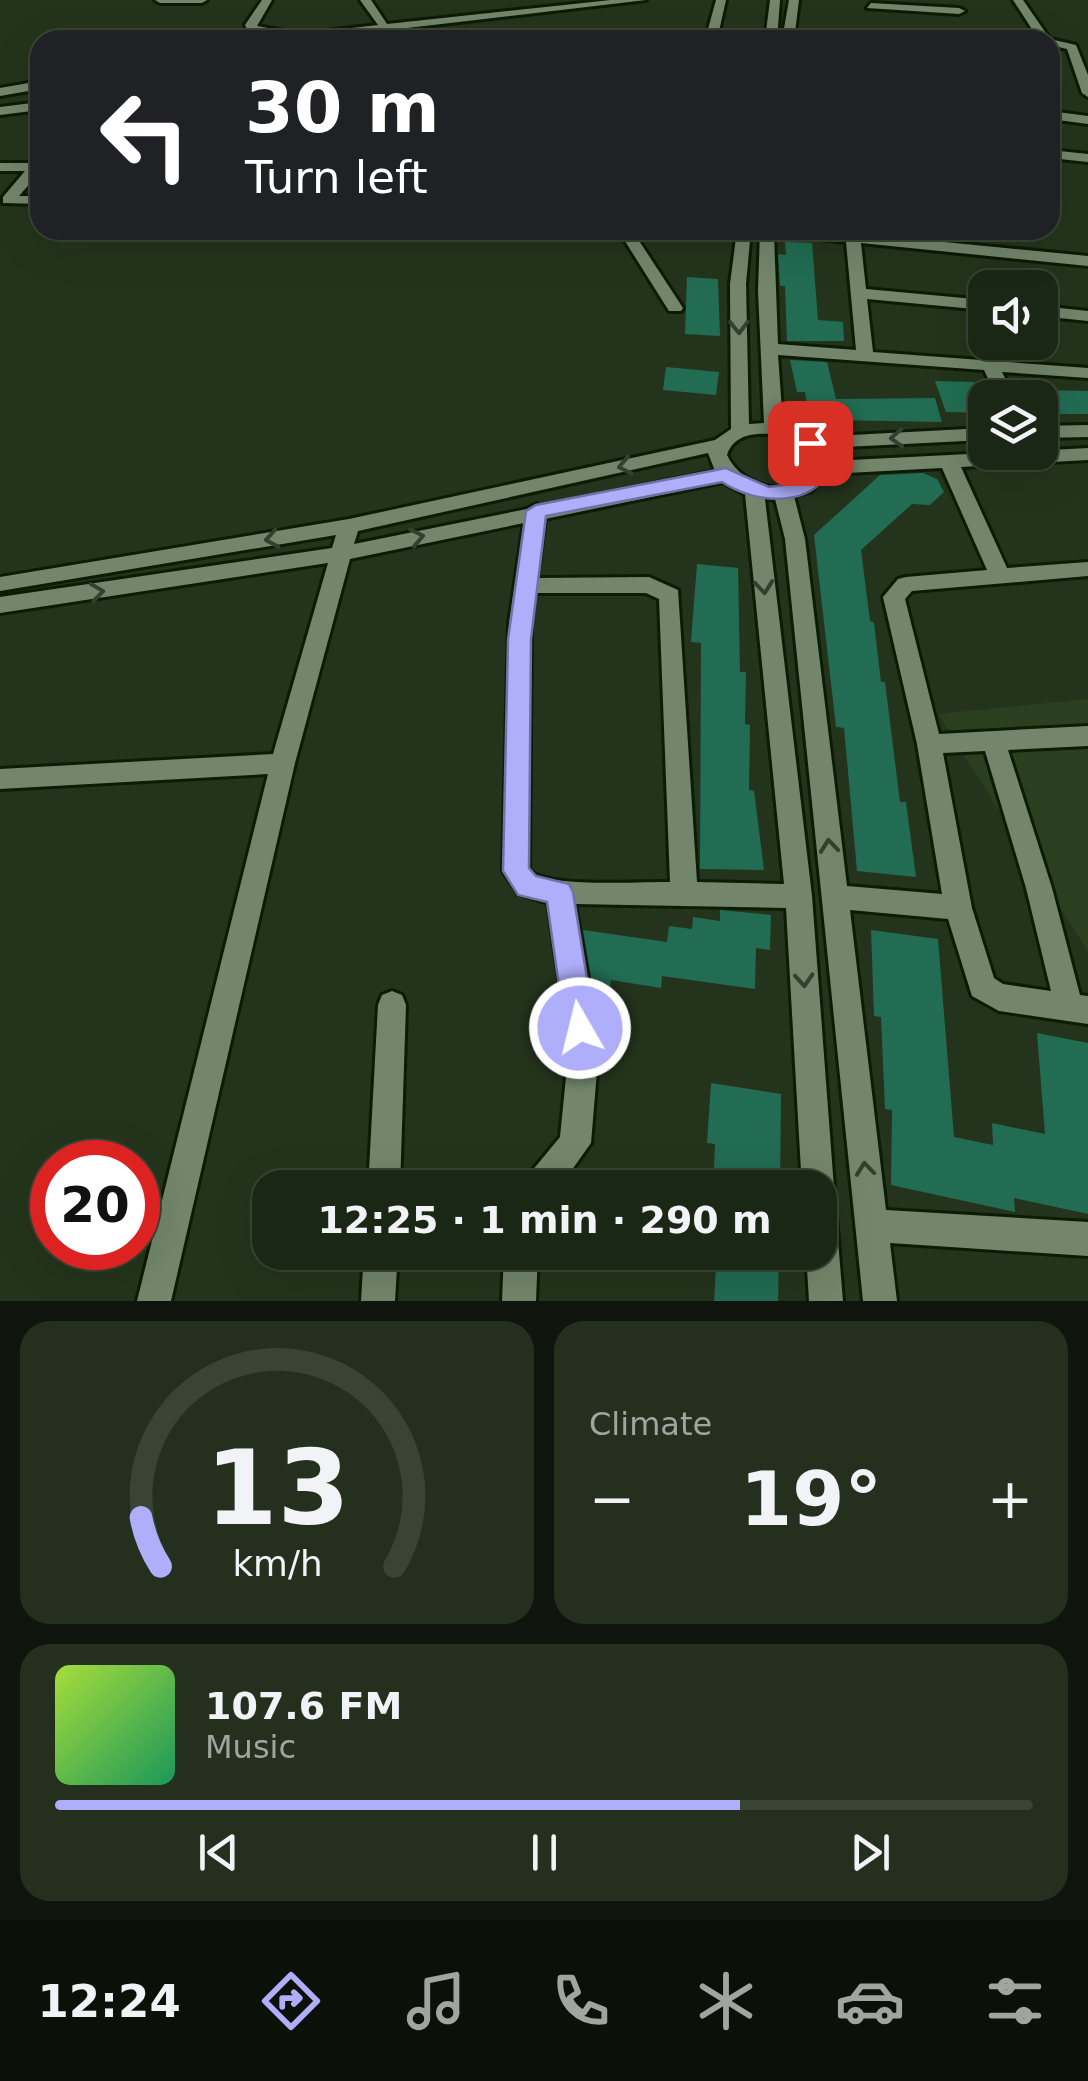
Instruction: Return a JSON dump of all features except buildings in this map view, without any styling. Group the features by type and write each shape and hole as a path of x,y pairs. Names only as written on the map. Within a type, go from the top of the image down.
{"street":[{"path":"160,0 202,0"},
{"path":"258,30 251,25 267,0"},
{"path":"365,0 382,23"},
{"path":"457,14 458,0"},
{"path":"338,30 578,0"},
{"path":"371,30 506,8 641,0"},
{"path":"714,30 721,0"},
{"path":"773,30 775,0"},
{"path":"790,30 794,0"},
{"path":"1018,0 1039,30"},
{"path":"872,30 871,3 955,6 966,30"},
{"path":"1060,44 1072,46 1082,56 1088,93"},
{"path":"0,92 30,87"},
{"path":"0,111 30,107"},
{"path":"1060,117 1088,120"},
{"path":"1060,155 1088,158"},
{"path":"0,167 30,165"},
{"path":"3,203 30,174"},
{"path":"3,203 30,201"},
{"path":"632,240 675,308"},
{"path":"740,431 738,284 743,240"},
{"path":"767,240 774,428"},
{"path":"853,240 865,354"},
{"path":"884,240 1022,249 1088,262"},
{"path":"857,293 968,304"},
{"path":"1058,313 1088,316"},
{"path":"771,349 1088,373"},
{"path":"991,366 998,380"},
{"path":"0,584 349,526 720,445 740,431 774,428 810,443 968,435"},
{"path":"1058,432 1088,431"},
{"path":"720,445 719,465 726,475 754,490 784,493 816,480 822,468 820,455 810,443"},
{"path":"822,468 1088,454"},
{"path":"948,459 999,573"},
{"path":"0,606 342,554 536,511 726,475"},
{"path":"754,490 799,896 817,1170"},
{"path":"784,493 796,539 880,1301"},
{"path":"536,511 520,639 516,871 528,887 560,892 799,896"},
{"path":"154,1301 283,763 349,526"},
{"path":"994,742 1078,1008 988,993 982,987 958,908 929,744 896,592 906,584 999,573 1082,569 1088,594"},
{"path":"525,586 649,585 670,595 684,894"},
{"path":"929,744 1088,736"},
{"path":"0,779 283,763"},
{"path":"553,1170 575,1143 584,1047 560,892"},
{"path":"835,898 958,908"},
{"path":"385,1170 392,1005"},
{"path":"871,1225 1088,1238"},
{"path":"378,1301 380,1270"},
{"path":"520,1301 521,1270"},
{"path":"824,1270 826,1301"}],"shaded area":[{"path":"1088,699 1088,952 938,714"}],"route":[{"path":"580,1028 560,892 528,887 516,871 520,639 536,511 726,475 754,490 784,493 816,480 822,468 820,455 810,443"}]}
